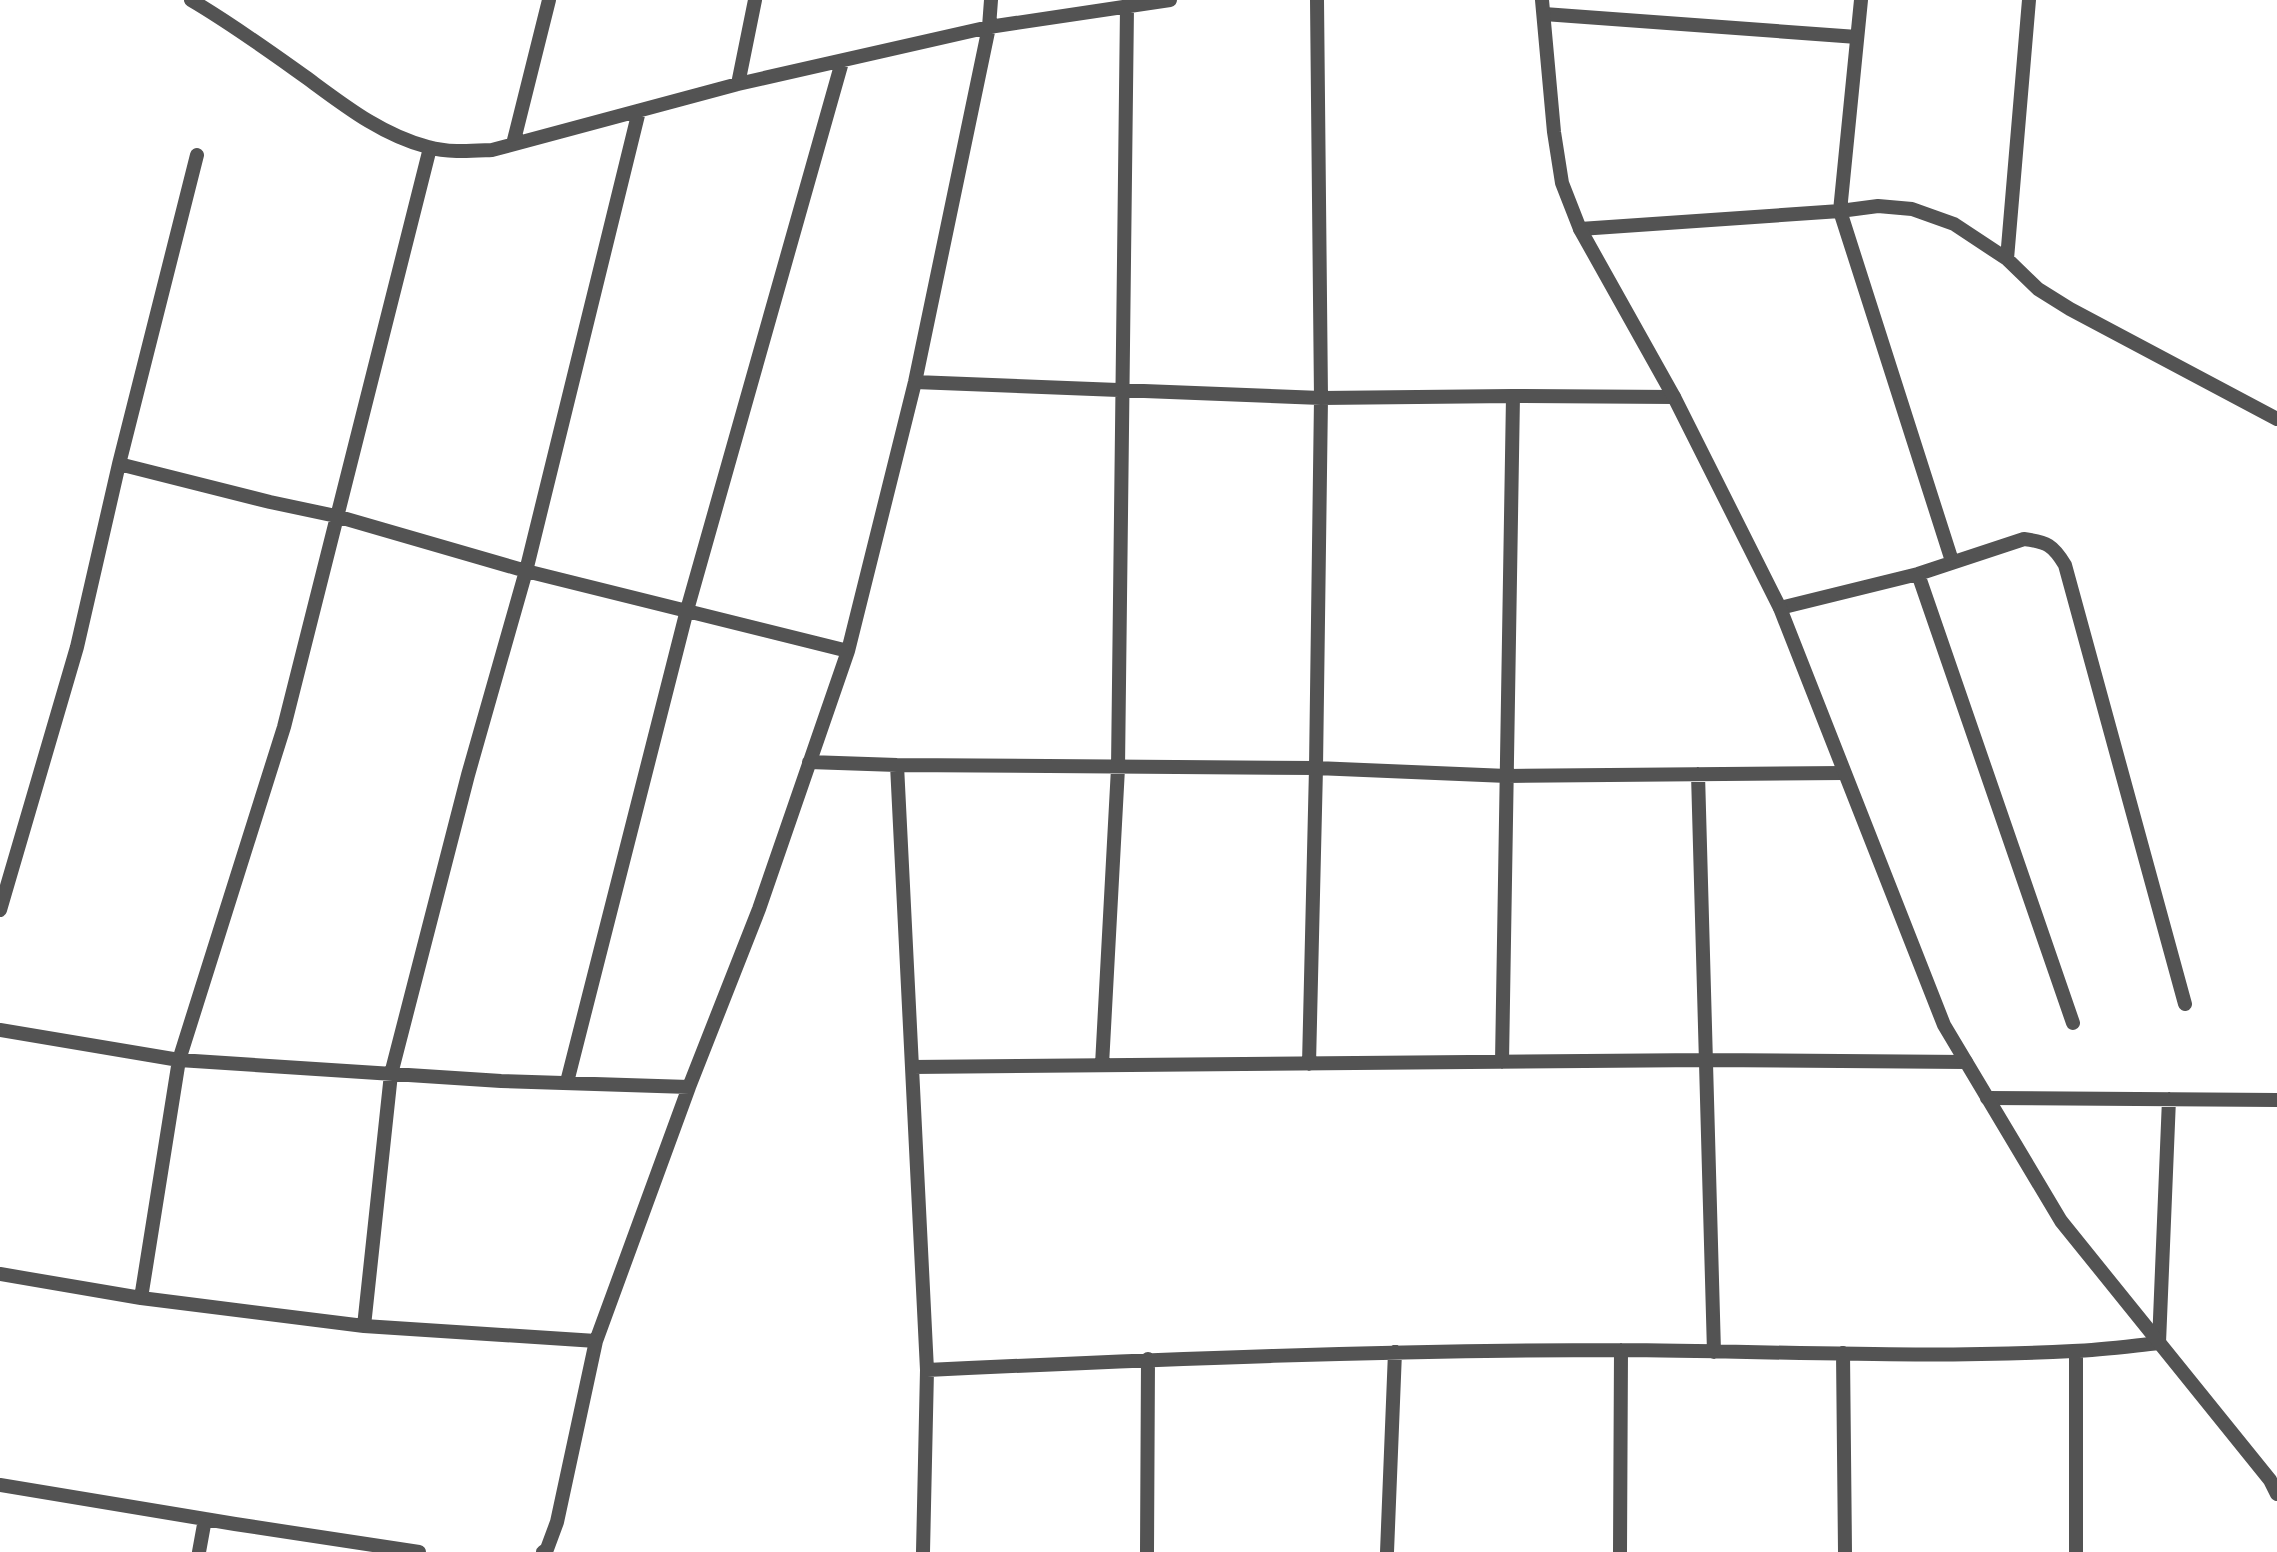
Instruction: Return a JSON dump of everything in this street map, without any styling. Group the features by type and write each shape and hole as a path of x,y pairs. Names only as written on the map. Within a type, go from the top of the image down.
{"street":[{"path":"191,0 231,23 365,120 394,135 430,148 458,151 492,150 738,84 989,27 1170,0"},
{"path":"513,144 549,0"},
{"path":"738,84 755,0"},
{"path":"543,1552 547,1549 557,1522 596,1341 689,1087 759,909 848,651 915,382 989,27 991,0"},
{"path":"1309,1064 1317,768 1321,398 1317,0"},
{"path":"1861,0 1840,211 1952,561"},
{"path":"2007,259 2029,0"},
{"path":"1102,1065 1118,768 1127,7"},
{"path":"1857,37 1543,7 1554,132 1562,183 1580,229 1674,397 1780,608 1944,1025 2061,1221 2270,1480 2277,1494"},
{"path":"567,1082 687,610 842,62"},
{"path":"364,1326 391,1074 468,775 526,571 639,111"},
{"path":"141,1298 179,1060 284,727 430,148"},
{"path":"0,910 77,647 119,464 197,155"},
{"path":"1580,229 1878,206 1912,209 1954,224 2007,259 2038,289 2070,309 2277,419"},
{"path":"915,382 1321,398 1674,397"},
{"path":"1502,1062 1513,396"},
{"path":"119,464 336,516 526,571 848,651"},
{"path":"1780,608 1918,574 2024,539 2043,541 2055,550 2065,565 2185,1004"},
{"path":"1918,574 2073,1023"},
{"path":"809,762 1118,768 1317,768 1507,776 1844,773"},
{"path":"897,765 927,1370 923,1552"},
{"path":"1698,774 1714,1352"},
{"path":"0,1030 179,1060 501,1081 689,1087"},
{"path":"912,1067 1706,1060 1966,1062"},
{"path":"1987,1098 2277,1100"},
{"path":"2159,1343 2169,1099"},
{"path":"0,1274 141,1298 364,1326 596,1341"},
{"path":"927,1370 1148,1359 1395,1352 1621,1350 1952,1355 2076,1351 2159,1343"},
{"path":"1620,1552 1621,1350"},
{"path":"2076,1351 2076,1552"},
{"path":"1387,1552 1395,1352"},
{"path":"1843,1353 1845,1552"},
{"path":"1147,1552 1148,1359"},
{"path":"0,1485 419,1552"},
{"path":"199,1552 205,1519"}]}
